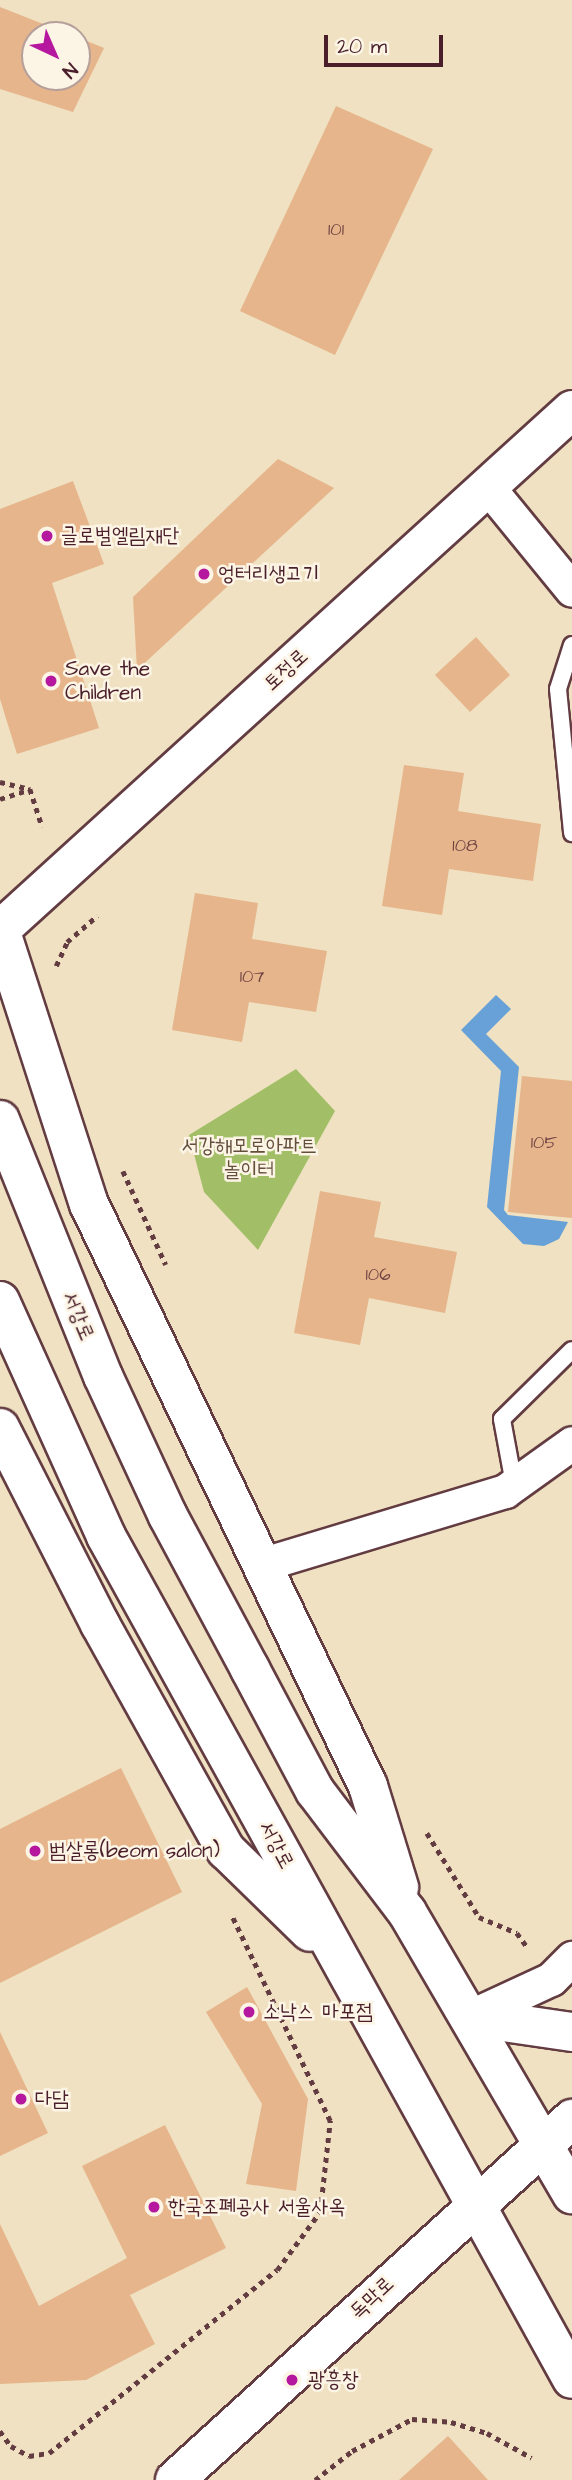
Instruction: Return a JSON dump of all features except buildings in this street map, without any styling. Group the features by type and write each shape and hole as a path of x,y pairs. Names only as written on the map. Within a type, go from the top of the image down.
{"main road":[{"name":"토정로","path":"0,930 572,410"},
{"path":"0,930 89,1204 368,1786 407,1912"},
{"name":"서강로","path":"0,1119 103,1376 168,1516 315,1791 407,1912 572,2194"},
{"name":"서강로","path":"0,1300 106,1536 572,2379"},
{"path":"0,1428 100,1623 226,1850 336,1956"},
{"path":"469,2017 572,2032"},
{"name":"독막로","path":"175,2480 474,2204 572,2119"}],"street":[{"path":"487,486 572,590"},
{"path":"260,1565 505,1491 569,1451"},
{"path":"469,2017 562,1968"}],"lane":[{"path":"572,645 558,689 572,833"},
{"path":"514,1483 502,1419 572,1350"}],"path":[{"path":"0,782 30,789"},
{"path":"0,799 30,789"},
{"path":"30,789 42,828"},
{"path":"56,973 56,962 67,942 97,916"},
{"path":"122,1168 172,1278"},
{"path":"422,1825 479,1917 517,1933 562,1968"},
{"path":"0,2431 11,2446 29,2456 49,2453 277,2270 320,2212 330,2121 230,1912"},
{"path":"315,2480 352,2451 412,2419 451,2422 487,2432 532,2458"}],"green space":[{"name":"서강해모로아파트 놀이터","path":"296,1069 335,1111 258,1250 204,1192 189,1135"}],"water":[{"path":"496,995 511,1009 486,1034 519,1067 504,1210 508,1215 568,1222 559,1239 544,1246 523,1244 487,1207 501,1071 461,1030"}],"place":[{"name":"글로벌엘림재단","path":"47,536"},
{"name":"엉터리생고기","path":"204,574"},
{"name":"Save the Children","path":"51,681"},
{"name":"범살롱(beom salon)","path":"35,1851"},
{"name":"소낙스 마포점","path":"249,2012"},
{"name":"다담","path":"21,2099"},
{"name":"한국조폐공사 서울사옥","path":"154,2207"},
{"name":"광흥창","path":"292,2380"}]}
